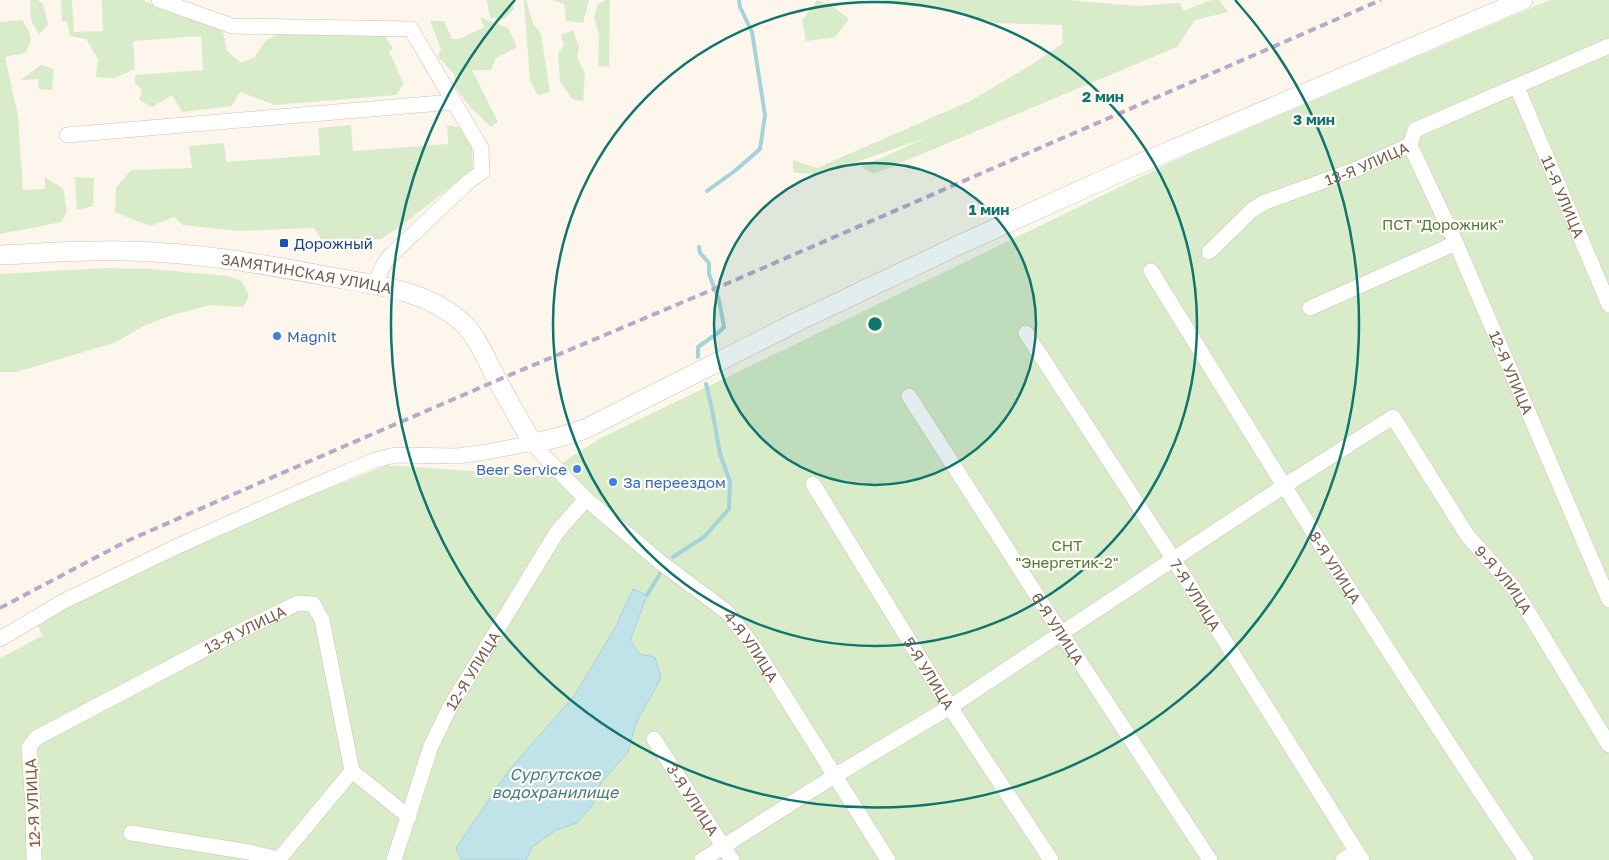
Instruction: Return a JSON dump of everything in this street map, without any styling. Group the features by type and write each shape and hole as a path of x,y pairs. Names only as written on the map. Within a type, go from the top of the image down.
{"street":[{"path":"159,0 232,26 410,29 481,148 482,172 468,182 384,262 376,285"},
{"path":"0,639 72,597 251,513 375,460 395,455 456,456 486,452 562,438 585,429 792,324 958,245 1125,170 1523,0"},
{"name":"13-Я УЛИЦА","path":"1209,252 1252,210 1265,202 1354,170 1410,145 1415,130 1609,46"},
{"name":"11-Я УЛИЦА","path":"1517,87 1609,305"},
{"path":"67,135 454,102"},
{"name":"12-Я УЛИЦА","path":"1410,145 1456,243 1603,572 1609,600"},
{"path":"1310,308 1456,243"},
{"name":"ЗАМЯТИНСКАЯ УЛИЦА","path":"0,255 71,251 127,251 180,255 312,273 376,285 427,299 446,309 463,324 476,341 533,443"},
{"name":"8-Я УЛИЦА","path":"1150,271 1461,765 1526,860"},
{"name":"7-Я УЛИЦА","path":"1026,333 1174,560 1359,856"},
{"name":"6-Я УЛИЦА","path":"909,396 1210,860"},
{"name":"9-Я УЛИЦА","path":"1284,486 1394,417 1466,535 1513,587 1609,745"},
{"name":"4-Я УЛИЦА","path":"533,443 586,499 660,562 727,612 752,644 888,860"},
{"name":"5-Я УЛИЦА","path":"813,484 950,707 1051,860"},
{"path":"702,860 836,775 950,707 1284,486"},
{"name":"12-Я УЛИЦА","path":"394,860 431,746 450,707 557,532 586,499"},
{"name":"13-Я УЛИЦА","path":"29,747 36,738 224,639 298,603 313,604 322,620 352,771"},
{"name":"3-Я УЛИЦА","path":"654,739 732,860"},
{"name":"12-Я УЛИЦА","path":"29,747 34,860"},
{"path":"131,834 249,852 279,859 352,771 409,817"},
{"path":"1343,860 1359,856"}],"green space":[{"path":"30,0 38,0 43,4 48,24 39,35 31,20"},
{"path":"61,0 72,0 74,32 103,31 102,0 143,0 180,16 207,18 223,32 227,51 241,63 255,57 266,40 284,31 384,35 393,49 389,51 404,84 396,95 275,105 240,92 232,106 182,112 172,95 152,107 139,100 142,90 135,83 135,75 203,70 201,36 133,41 135,69 114,78 96,77 98,59 86,39 70,36 67,22 62,21"},
{"path":"487,0 513,0 514,9 504,19 490,18"},
{"path":"524,0 526,0 533,23 541,34 550,92 538,95 530,81"},
{"path":"552,0 589,0 583,23 566,21 564,4"},
{"path":"610,0 609,67 598,66 599,35 594,17 598,4"},
{"path":"817,0 831,5 849,19 835,37 806,41 802,21"},
{"path":"883,0 1068,0 1136,6 1179,3 1184,11 1211,0 1219,0 1228,12 1195,20 1177,47 874,174 861,167 926,138 818,175 793,172 793,160 817,168 970,101 1031,65 1063,43 1062,25 995,23 944,10 885,3"},
{"name":"СHТ \"Энергетик-2\"","path":"1550,0 1609,0 1609,860 526,860 532,847 556,830 577,823 592,806 601,783 628,752 636,723 661,678 630,641 647,595 633,589 615,628 574,696 509,770 456,848 461,860 0,860 0,658 42,636 36,621 250,520 387,465 542,476 599,439 1184,156"},
{"path":"480,17 508,28 517,47 496,58 491,70 472,70 498,122 491,127 470,107 456,88 454,74 438,57 441,49 430,21 444,21 452,39 460,39 484,27"},
{"path":"22,20 28,29 30,44 25,53 5,57 18,116 23,190 45,189 45,177 63,189 67,211 62,222 0,234 0,22"},
{"path":"573,30 579,47 577,57 585,74 583,101 572,99 560,81 558,53 564,46 561,35"},
{"path":"41,65 54,69 52,90 39,89 38,79 21,80"},
{"path":"351,125 353,151 448,144 447,125 462,128 472,145 473,170 381,239 321,239 314,228 238,231 183,225 174,217 150,226 115,212 116,188 131,170 192,168 189,146 224,143 226,162 320,155 318,128"},
{"path":"75,177 94,178 93,206 77,210"},
{"path":"105,268 150,269 228,276 242,281 249,296 243,307 211,305 172,315 144,326 114,343 16,372 0,372 0,274"}],"water":[{"name":"Сургутское водохранилище","path":"633,589 647,595 630,641 640,654 655,657 661,678 636,723 628,752 601,783 592,806 577,823 556,830 532,847 526,860 461,860 456,848 509,770 574,696 615,628"}],"waterway":[{"path":"707,191 736,170 760,149 765,115 752,32 740,7 739,0"},
{"path":"698,357 698,347 724,327 719,300 709,274 709,263 700,253 699,247"},
{"path":"673,557 704,537 729,509 730,481 720,454 706,384"},
{"path":"647,595 660,574"}],"railway":[{"path":"0,608 127,541 1381,0"}],"place":[{"name":"Дорожный","path":"284,243"},
{"name":"Magnit","path":"277,336"},
{"name":"Beer Service","path":"577,469"},
{"name":"За переездом","path":"613,482"}],"park label":[{"name":"ПСТ \"Дорожник\"","path":"1443,224"}]}
